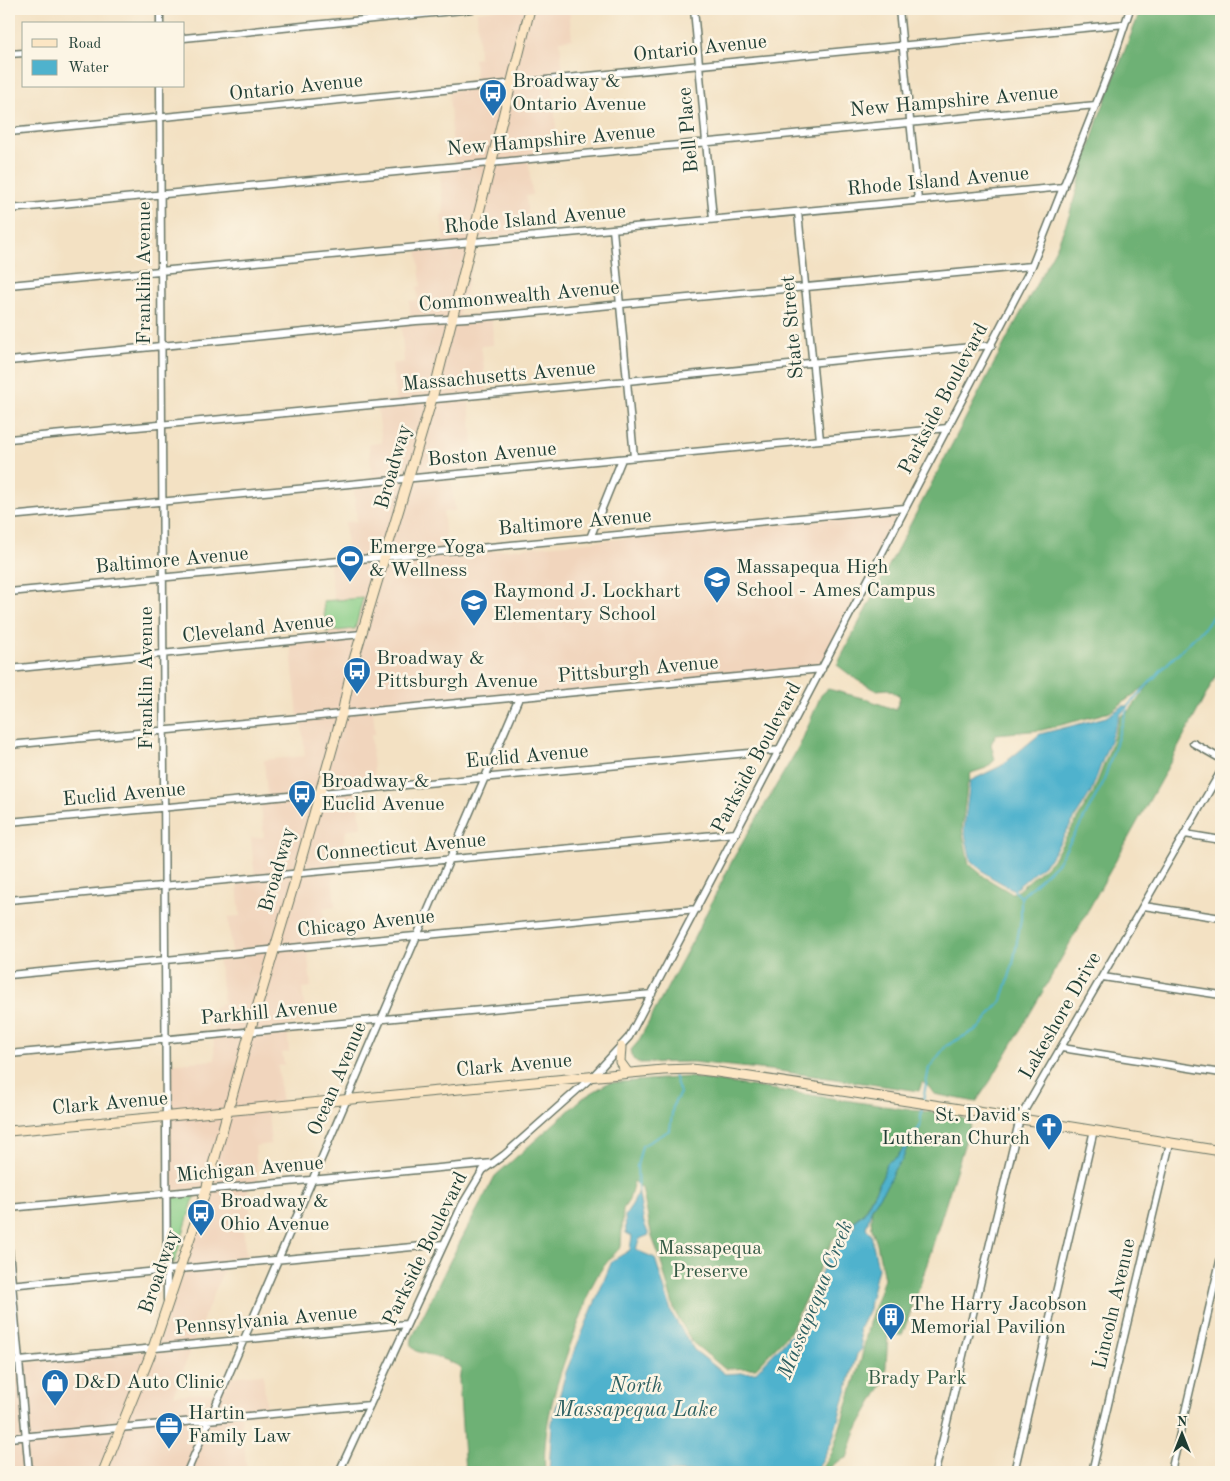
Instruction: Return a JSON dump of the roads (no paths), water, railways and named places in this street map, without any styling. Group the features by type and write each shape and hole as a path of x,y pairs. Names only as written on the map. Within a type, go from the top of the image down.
{"main road":[{"name":"Broadway","path":"103,1472 153,1348 206,1190 342,714 352,666 410,479 432,399 530,9"},
{"path":"621,1047 620,1062 628,1073"},
{"name":"Clark Avenue","path":"9,1131 593,1076 691,1069 938,1105 1221,1151"}],"street":[{"path":"160,9 160,22"},
{"path":"185,38 473,9"},
{"name":"Bell Place","path":"694,9 713,219"},
{"path":"899,9 918,200"},
{"name":"Parkside Boulevard","path":"339,1472 444,1244 482,1170 495,1162 593,1076 630,1037 1032,266 1112,66 1130,9"},
{"name":"Ontario Avenue","path":"9,132 1125,24"},
{"path":"9,54 22,53"},
{"name":"Franklin Avenue","path":"160,88 167,1306"},
{"name":"New Hampshire Avenue","path":"9,209 1096,105"},
{"name":"Rhode Island Avenue","path":"9,285 1064,187"},
{"name":"State Street","path":"798,212 820,440"},
{"path":"613,228 634,457"},
{"name":"Commonwealth Avenue","path":"9,361 1032,266"},
{"name":"Massachusetts Avenue","path":"9,438 992,345"},
{"name":"Boston Avenue","path":"9,516 948,428"},
{"path":"590,538 622,458"},
{"name":"Baltimore Avenue","path":"9,592 905,508"},
{"name":"Cleveland Avenue","path":"9,669 362,634"},
{"name":"Pittsburgh Avenue","path":"9,746 822,669"},
{"name":"Ocean Avenue","path":"188,1472 519,698"},
{"path":"1193,743 1221,759"},
{"name":"Euclid Avenue","path":"9,822 780,750"},
{"name":"Lakeshore Drive","path":"935,1472 1020,1118 1221,771"},
{"name":"Connecticut Avenue","path":"9,900 736,833"},
{"path":"1185,834 1221,840"},
{"path":"1144,906 1221,918"},
{"name":"Chicago Avenue","path":"9,975 697,909"},
{"path":"1103,977 1221,995"},
{"name":"Parkhill Avenue","path":"9,1054 652,994"},
{"path":"1062,1048 1221,1073"},
{"path":"1014,1472 1094,1130"},
{"name":"Lincoln Avenue","path":"1092,1472 1170,1143"},
{"name":"Michigan Avenue","path":"9,1208 312,1181 495,1162"},
{"path":"10,1284 444,1244"},
{"path":"9,1250 10,1284 29,1472"},
{"path":"1171,1472 1221,1258"},
{"name":"Pennsylvania Avenue","path":"9,1362 407,1324"},
{"path":"9,1438 370,1405"}],"water":[{"path":"1123,706 1128,706 1119,716 1091,792 1049,860 1014,890 989,876 971,861 964,829 970,781 1001,766 1040,734 1106,717"},
{"name":"North Massapequa Lake","path":"911,1138 902,1160 895,1168 888,1183 872,1207 866,1228 871,1234 878,1268 869,1309 859,1329 862,1349 857,1354 832,1441 816,1472 549,1472 552,1423 566,1372 612,1261 630,1250 632,1236 626,1233 625,1216 633,1204 638,1190 644,1223 649,1235 639,1239 636,1250 655,1258 672,1314 694,1350 725,1374 756,1372 792,1334 836,1241 855,1227 854,1221 864,1213 883,1176 886,1163 897,1157"}],"waterway":[{"name":"Massapequa Creek","path":"923,1100 929,1068 946,1046 979,1028 1002,1000 1013,964 1021,919 1021,897 1058,862 1078,829 1103,783 1128,706 1207,625 1221,602"},
{"path":"1014,888 1021,897"},
{"path":"638,1191 637,1166 642,1146 670,1130 673,1105 680,1093 674,1075"},
{"name":"Massapequa Creek","path":"910,1139 920,1127 922,1107"}],"place":[{"name":"Broadway & Ontario Avenue","path":"493,117"},
{"name":"Emerge Yoga & Wellness","path":"350,583"},
{"name":"Massapequa High School - Ames Campus","path":"717,604"},
{"name":"Raymond J. Lockhart Elementary School","path":"474,627"},
{"name":"Broadway & Pittsburgh Avenue","path":"357,695"},
{"name":"Broadway & Euclid Avenue","path":"302,818"},
{"name":"St. David's Lutheran Church","path":"1049,1151"},
{"name":"Broadway & Ohio Avenue","path":"201,1237"},
{"name":"The Harry Jacobson Memorial Pavilion","path":"891,1341"},
{"name":"D&D Auto Clinic","path":"55,1407"},
{"name":"Hartin Family Law","path":"169,1450"}],"park label":[{"name":"Massapequa Preserve","path":"710,1260"},
{"name":"Brady Park","path":"917,1379"}]}
